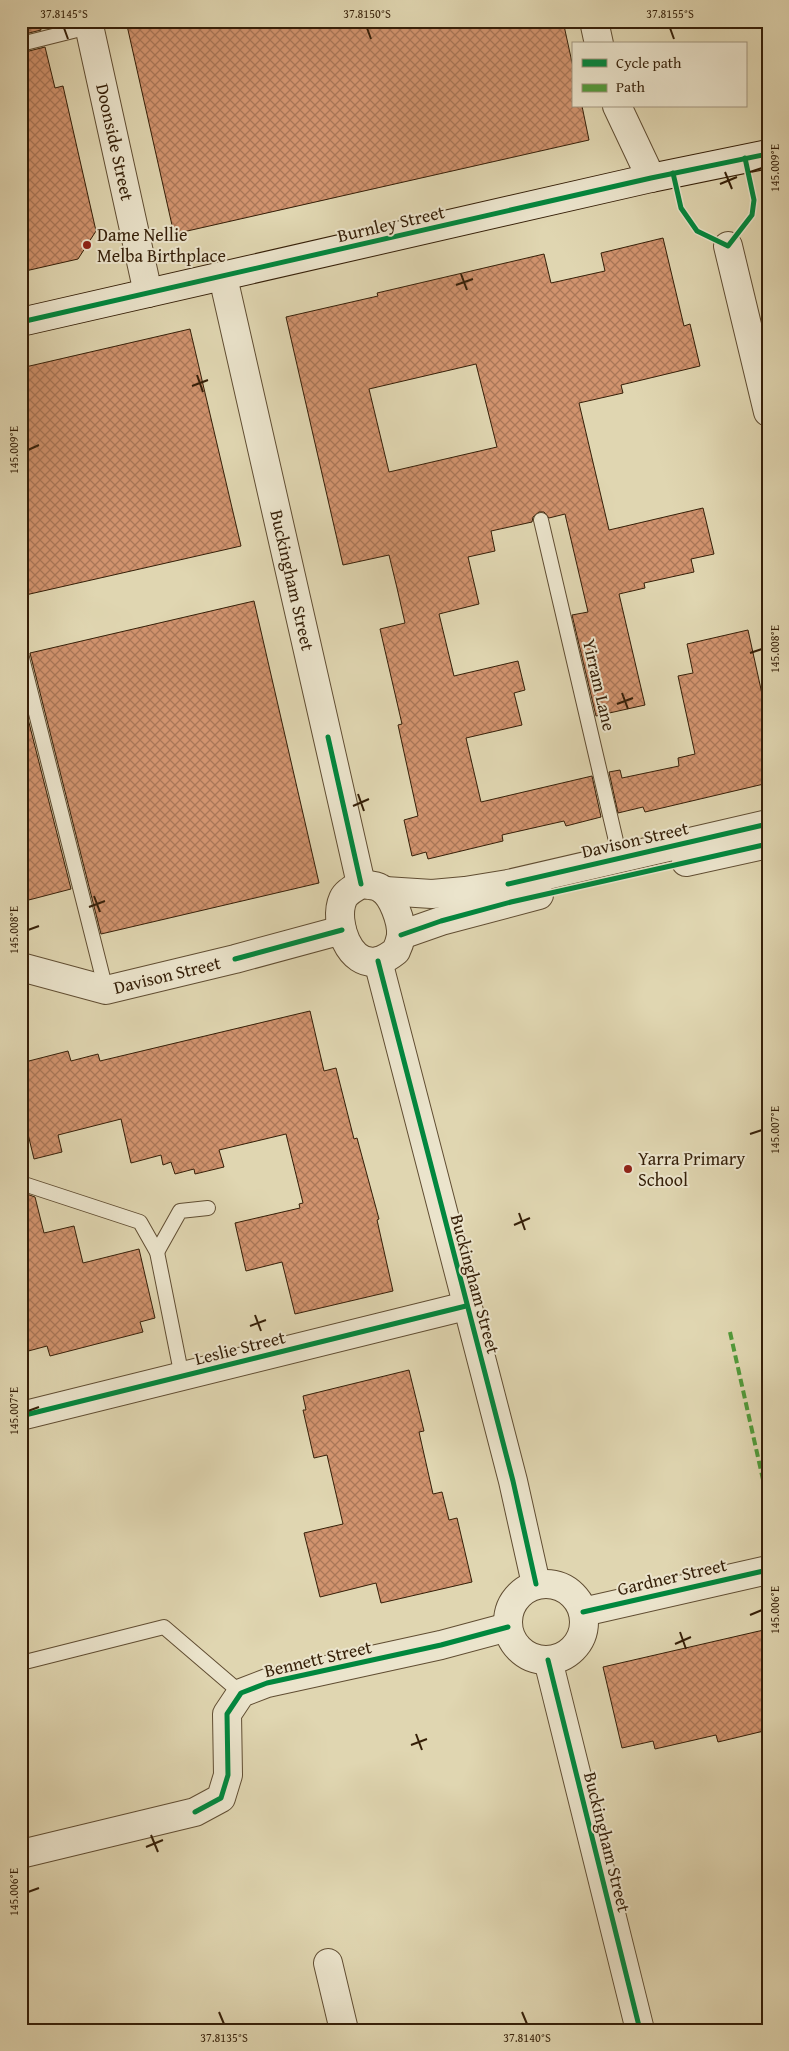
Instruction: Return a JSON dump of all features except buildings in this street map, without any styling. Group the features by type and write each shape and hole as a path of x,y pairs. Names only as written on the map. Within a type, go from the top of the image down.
{"street":[{"path":"594,21 599,42"},
{"name":"Doonside Street","path":"88,24 148,293"},
{"path":"618,108 651,178"},
{"name":"Burnley Street","path":"21,322 651,178 768,154"},
{"path":"728,246 768,412"},
{"name":"Buckingham Street","path":"223,277 373,888"},
{"name":"Davison Street","path":"401,935 441,921 511,902 768,824"},
{"name":"Davison Street","path":"373,888 432,894 465,891 768,844"},
{"path":"373,888 392,899 401,935 396,951 378,961 367,961 357,957 345,939 342,930 340,910 347,893 373,888"},
{"name":"Davison Street","path":"21,967 106,990 235,959 342,930"},
{"name":"Buckingham Street","path":"378,961 466,1306 513,1481 536,1584"},
{"name":"Leslie Street","path":"21,1416 466,1306"},
{"name":"Gardner Street","path":"583,1612 768,1570"},
{"path":"549,1583 571,1592 583,1612 585,1623 577,1644 559,1658 537,1659 518,1648 511,1638 508,1627 511,1605 526,1588 536,1584 549,1583"},
{"name":"Bennett Street","path":"241,1693 267,1683 441,1645 508,1627"},
{"name":"Buckingham Street","path":"548,1660 640,2030"},
{"path":"21,1854 195,1812 221,1798 228,1775 227,1714 241,1693"},
{"path":"328,1963 344,2030"}],"lane":[{"path":"21,44 88,24"},
{"name":"Yirram Lane","path":"541,520 622,867"},
{"path":"21,654 106,990"},
{"path":"21,1183 140,1222 156,1252 182,1376"},
{"path":"156,1252 180,1211 208,1208"},
{"path":"21,1663 164,1627 241,1693"}],"marked path":[{"path":"730,1332 768,1502"}],"cycle path":[{"path":"21,322 651,178 768,154"},
{"path":"673,173 681,208 697,231 728,246 752,215 754,200 745,158"},
{"path":"328,737 361,884"},
{"path":"508,884 768,824"},
{"path":"401,935 441,921 511,902 768,844"},
{"path":"235,959 342,930"},
{"path":"378,961 513,1481 536,1584"},
{"path":"21,1416 466,1306"},
{"path":"583,1612 768,1570"},
{"path":"195,1812 221,1798 228,1775 227,1714 241,1693 267,1683 441,1645 508,1627"},
{"path":"548,1660 640,2030"}],"place":[{"name":"Dame Nellie Melba Birthplace","path":"87,245"},
{"name":"Yarra Primary School","path":"628,1169"}]}
